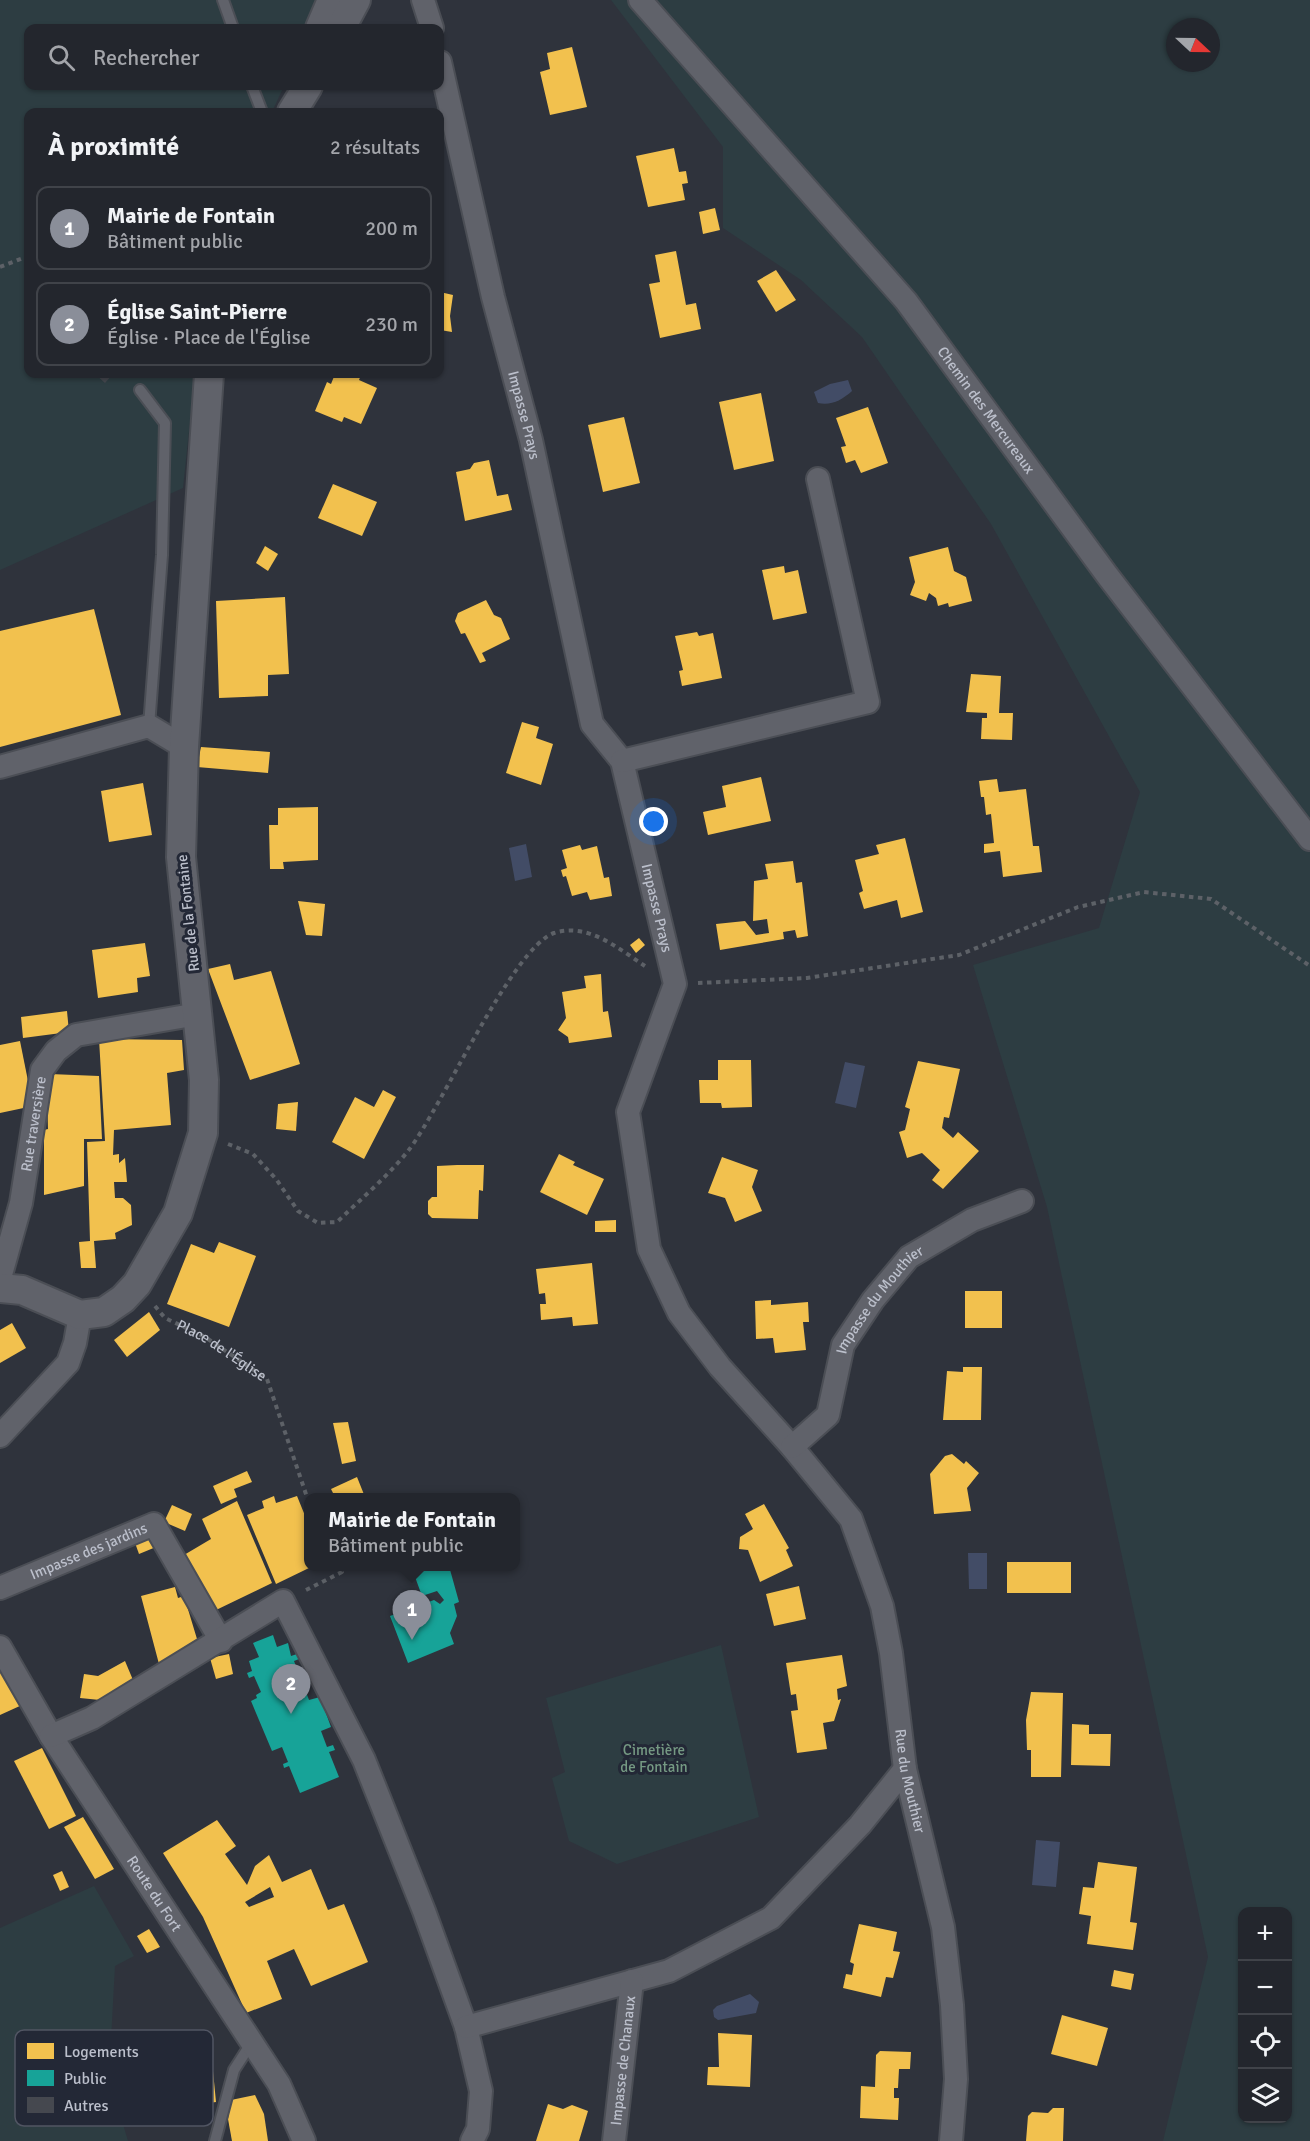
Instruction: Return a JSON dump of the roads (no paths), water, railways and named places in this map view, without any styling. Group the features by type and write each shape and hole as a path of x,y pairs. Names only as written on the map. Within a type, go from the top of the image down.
{"street":[{"path":"322,24 332,0"},
{"path":"343,24 356,0"},
{"path":"423,0 431,24"},
{"name":"Chemin des Mercureaux","path":"640,0 906,301 1107,575 1310,840"},
{"name":"Impasse Prays","path":"444,80 493,297 531,440 592,723 622,760 675,984"},
{"name":"Rue de la Fontaine","path":"80,1315 104,1312 123,1299 137,1284 178,1213 203,1133 204,1080 181,857 184,747 209,378"},
{"path":"622,760 868,702 818,479"},
{"path":"0,767 149,726 184,747"},
{"name":"Rue du Mouthier","path":"675,984 628,1112 649,1249 679,1313 720,1367 792,1447 851,1520 882,1606 891,1653 905,1769 943,1927 952,2005 956,2079 951,2141"},
{"name":"Rue traversière","path":"0,1278 21,1203 42,1070 56,1051 76,1035 198,1014"},
{"name":"Impasse du Mouthier","path":"792,1447 828,1415 843,1345 873,1300 909,1257 972,1220 1022,1201"},
{"path":"0,1288 22,1290 80,1315 75,1343 68,1363 0,1436"},
{"name":"Impasse des jardins","path":"0,1588 154,1524 221,1641"},
{"path":"51,1736 92,1718 283,1601 364,1760 424,1911 466,2027 481,2091 478,2128 472,2141"},
{"name":"Route du Fort","path":"0,1647 51,1736 279,2084 304,2141"},
{"path":"466,2027 669,1971 771,1918 860,1825 905,1769"},
{"name":"Impasse de Chanaux","path":"614,2141 633,1981"}],"lane":[{"path":"223,0 231,24"},
{"path":"254,90 260,108"},
{"path":"140,390 165,423 162,555 149,726"},
{"path":"215,2141 234,2070 252,2041"}],"water":[{"path":"848,380 852,391 832,403 818,403 814,392 830,384"},
{"path":"526,844 532,877 515,881 509,848"},
{"path":"845,1062 865,1066 856,1108 835,1103"},
{"path":"968,1553 987,1553 987,1589 969,1589"},
{"path":"1036,1840 1060,1842 1056,1887 1032,1885"},
{"path":"750,1994 759,2002 756,2013 718,2020 714,2017 713,2010 717,2006"}],"place":[{"name":"Mairie de Fontain","path":"412,1640"},
{"name":"Église Saint-Pierre","path":"291,1714"}],"park label":[{"name":"Cimetière de Fontain","path":"654,1758"}]}
